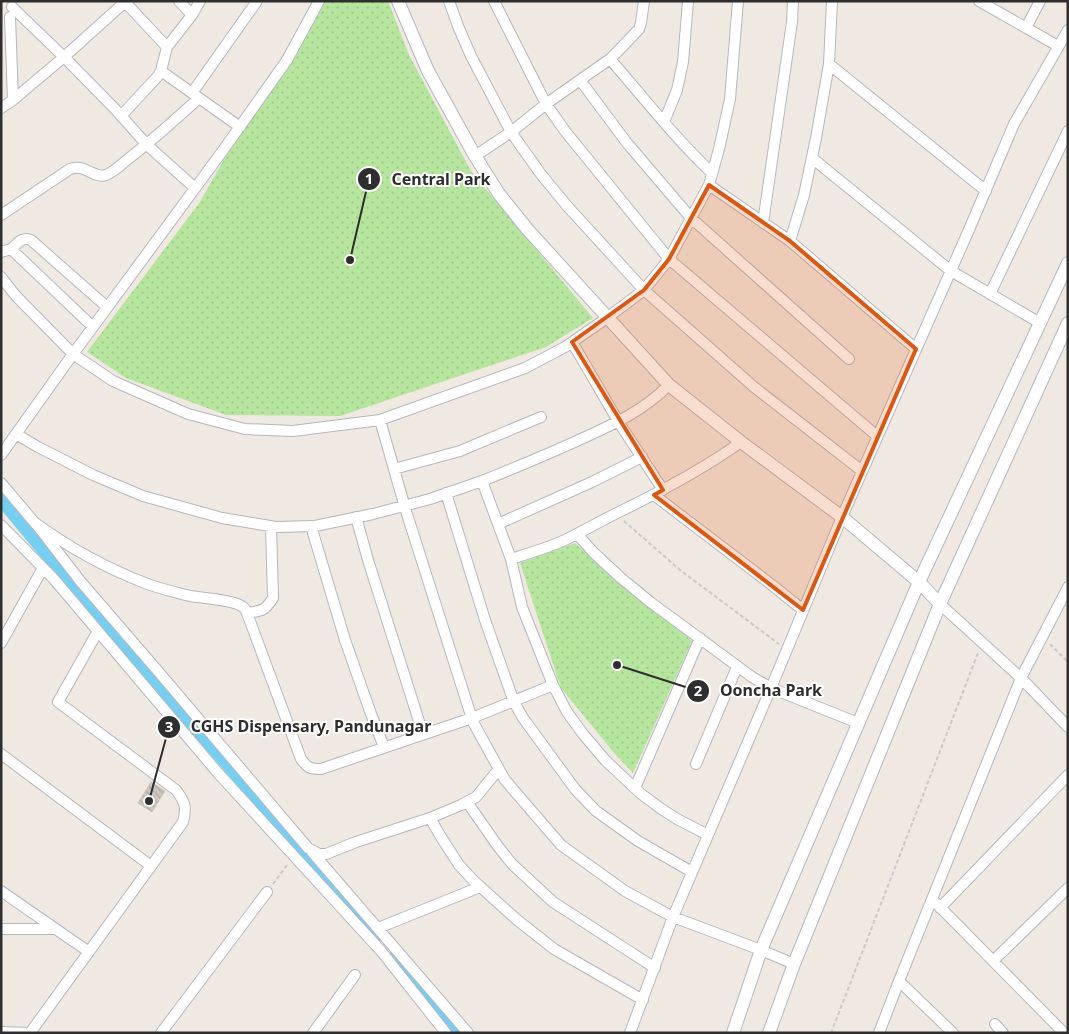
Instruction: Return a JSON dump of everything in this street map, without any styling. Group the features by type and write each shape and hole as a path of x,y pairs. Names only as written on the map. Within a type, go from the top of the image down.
{"street":[{"path":"179,1 192,15"},
{"path":"121,116 158,76 167,47 192,15 200,1"},
{"path":"1,215 70,169 80,167 100,176 105,175 147,145 196,95 258,1"},
{"path":"1,455 287,60 319,1"},
{"path":"398,1 428,71 475,156 499,194 528,230 607,318 669,385 741,442 842,517 919,582 940,604 1021,678 1068,727"},
{"path":"449,1 471,56 511,132 540,173 568,207 644,290 754,387 862,471"},
{"path":"494,1 546,104 565,131 669,259 877,436"},
{"path":"475,156 511,132 610,58 639,29 644,1"},
{"path":"664,122 677,90 681,72 688,1"},
{"path":"1,277 16,296 73,354 114,381 188,414 245,429 293,431 380,420 525,368 572,342 644,290 669,259 709,185 719,149 730,98 738,1"},
{"path":"763,223 792,22 793,1"},
{"path":"790,241 804,195 829,64 832,1"},
{"path":"1026,28 1040,1"},
{"path":"1,108 64,57 125,2 167,47"},
{"path":"982,2 1058,46"},
{"path":"10,10 64,57 147,145 195,188"},
{"path":"10,10 13,100"},
{"path":"630,1033 673,917 877,436 1014,124 1068,30"},
{"path":"610,58 664,122 712,173"},
{"path":"829,64 986,191"},
{"path":"161,71 240,127"},
{"path":"580,80 627,143 691,218 849,359"},
{"path":"990,294 1068,131"},
{"path":"812,158 951,271 1040,323"},
{"path":"709,185 790,241 916,349"},
{"path":"93,327 6,251 23,239 31,240 107,307"},
{"path":"733,1033 760,950 919,582 1068,263"},
{"path":"769,1033 794,964 940,604 1068,323"},
{"path":"572,342 618,422 642,457 659,492 803,610"},
{"path":"16,434 38,448 93,475 143,496 222,518 271,526 311,526 405,506 482,481 618,422 656,398 669,385"},
{"path":"394,469 460,451 541,417"},
{"path":"380,420 473,722 505,780 561,845 625,891 673,917 794,964"},
{"path":"511,559 568,539 694,473 741,442"},
{"path":"498,524 592,482 642,457"},
{"path":"482,481 511,559 522,607 553,685 567,712 605,760 635,788 660,808 708,835"},
{"path":"1,483 81,582 468,1033"},
{"path":"446,493 514,702 523,718 575,789 596,811 638,842 692,872"},
{"path":"356,517 423,734"},
{"path":"34,522 56,538 108,568 147,584 193,596 225,601 244,608 301,759 310,769 320,770 472,718 553,685"},
{"path":"1,525 43,568 218,773 381,950 446,1033"},
{"path":"247,613 262,611 273,598 271,526"},
{"path":"311,526 345,640 384,747"},
{"path":"576,534 594,553 648,601 737,667 771,688 858,723"},
{"path":"1,644 43,568"},
{"path":"879,1033 1021,678 1042,637 1065,601 1068,587"},
{"path":"1,1032 30,1033 183,822 186,811 183,799 176,790 58,702 98,631"},
{"path":"635,788 700,638"},
{"path":"696,764 737,667"},
{"path":"1,754 151,866"},
{"path":"308,848 319,854 326,854 356,842 430,818 476,797 499,768"},
{"path":"940,908 1068,775"},
{"path":"467,802 512,864 553,902 654,968"},
{"path":"430,818 459,865 480,887 516,919 554,949 642,1000"},
{"path":"378,928 480,887"},
{"path":"993,961 1068,888"},
{"path":"1,891 89,952"},
{"path":"161,1033 267,892"},
{"path":"932,899 1064,1033"},
{"path":"1,929 56,929"},
{"path":"313,1033 355,975"},
{"path":"899,980 953,1033"},
{"path":"995,1024 1003,1033"}],"path":[{"path":"615,514 680,570 786,650"},
{"path":"1042,637 1068,662"},
{"path":"831,1033 982,642"},
{"path":"267,892 294,855"}],"highlighted area":[{"path":"709,185 790,241 916,349 803,610 654,495 663,490 572,342 644,290 669,259"}],"green space":[{"path":"313,1 388,1 409,55 471,171 593,318 546,347 340,416 226,415 126,378 87,352 200,202"},
{"path":"575,543 692,641 633,773 561,688 520,563"}],"building":[{"path":"151,782 165,791 152,812 138,803"}],"waterway":[{"path":"1,500 108,629 375,937"},
{"path":"393,958 454,1033"}],"place":[{"name":"Central Park","path":"350,260"},
{"name":"Ooncha Park","path":"617,665"},
{"name":"CGHS Dispensary, Pandunagar","path":"149,801"}]}
